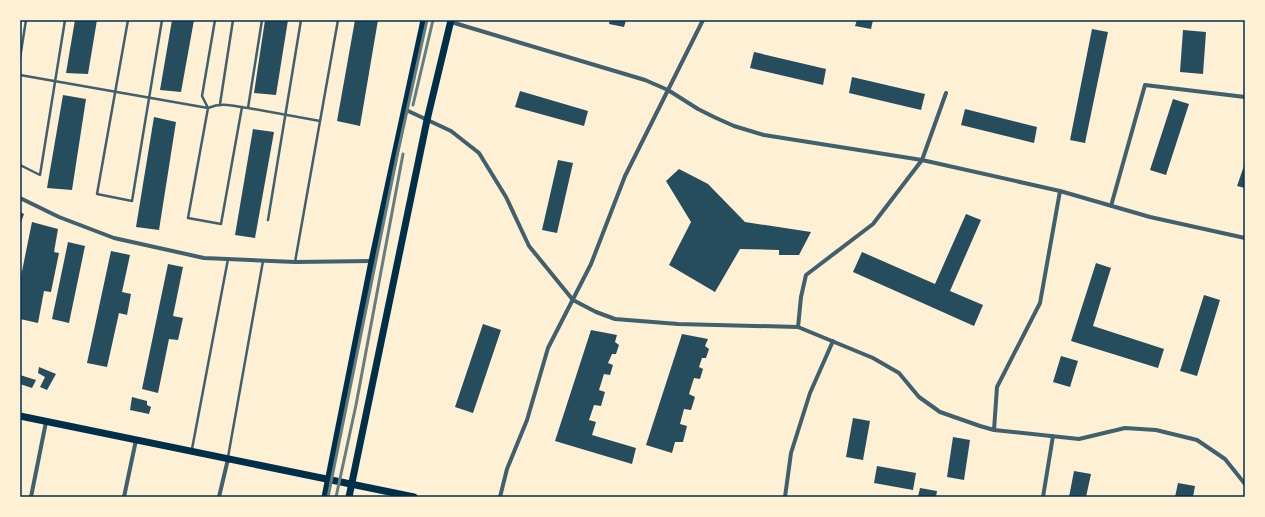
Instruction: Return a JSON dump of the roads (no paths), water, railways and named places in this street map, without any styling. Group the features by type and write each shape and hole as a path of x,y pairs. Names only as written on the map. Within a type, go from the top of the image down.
{"main road":[{"path":"325,497 372,261 424,20"},
{"path":"349,497 427,120 451,21"},
{"path":"20,416 414,497"}],"street":[{"path":"500,497 507,469 527,420 548,348 591,264 624,176 703,20"},
{"path":"451,21 645,80 668,90 714,117 734,126 764,135 922,160 1060,191 1111,206 1245,238"},
{"path":"1111,206 1145,85 1245,97"},
{"path":"798,327 801,297 806,275 873,224 922,160 946,93"},
{"path":"404,109 462,138 479,153 503,191 529,246 573,300 596,312 614,319 685,324 798,327 873,358 899,373 919,397 940,412 994,430 1078,439 1125,428 1156,430 1197,440 1225,459 1245,484"},
{"path":"994,430 997,387 1040,303 1060,191"},
{"path":"20,198 59,217 114,238 204,258 295,262 372,261"},
{"path":"786,497 791,453 810,393 833,341"},
{"path":"31,497 46,422"},
{"path":"1043,497 1053,436"},
{"path":"124,497 136,440"},
{"path":"219,497 228,459"}],"lane":[{"path":"20,58 26,20"},
{"path":"20,165 40,174 65,20"},
{"path":"128,20 98,194 132,201 162,20"},
{"path":"215,20 202,96 208,108 188,218 221,224 242,108"},
{"path":"220,104 233,20"},
{"path":"248,108 262,20"},
{"path":"268,220 284,115 301,20"},
{"path":"295,262 338,20"},
{"path":"20,75 208,108 220,104 320,121"},
{"path":"192,452 228,259"},
{"path":"228,459 263,261"}],"railway":[{"path":"328,497 397,156 427,20"},
{"path":"413,105 433,20"},
{"path":"336,497 356,405 403,154"}]}
